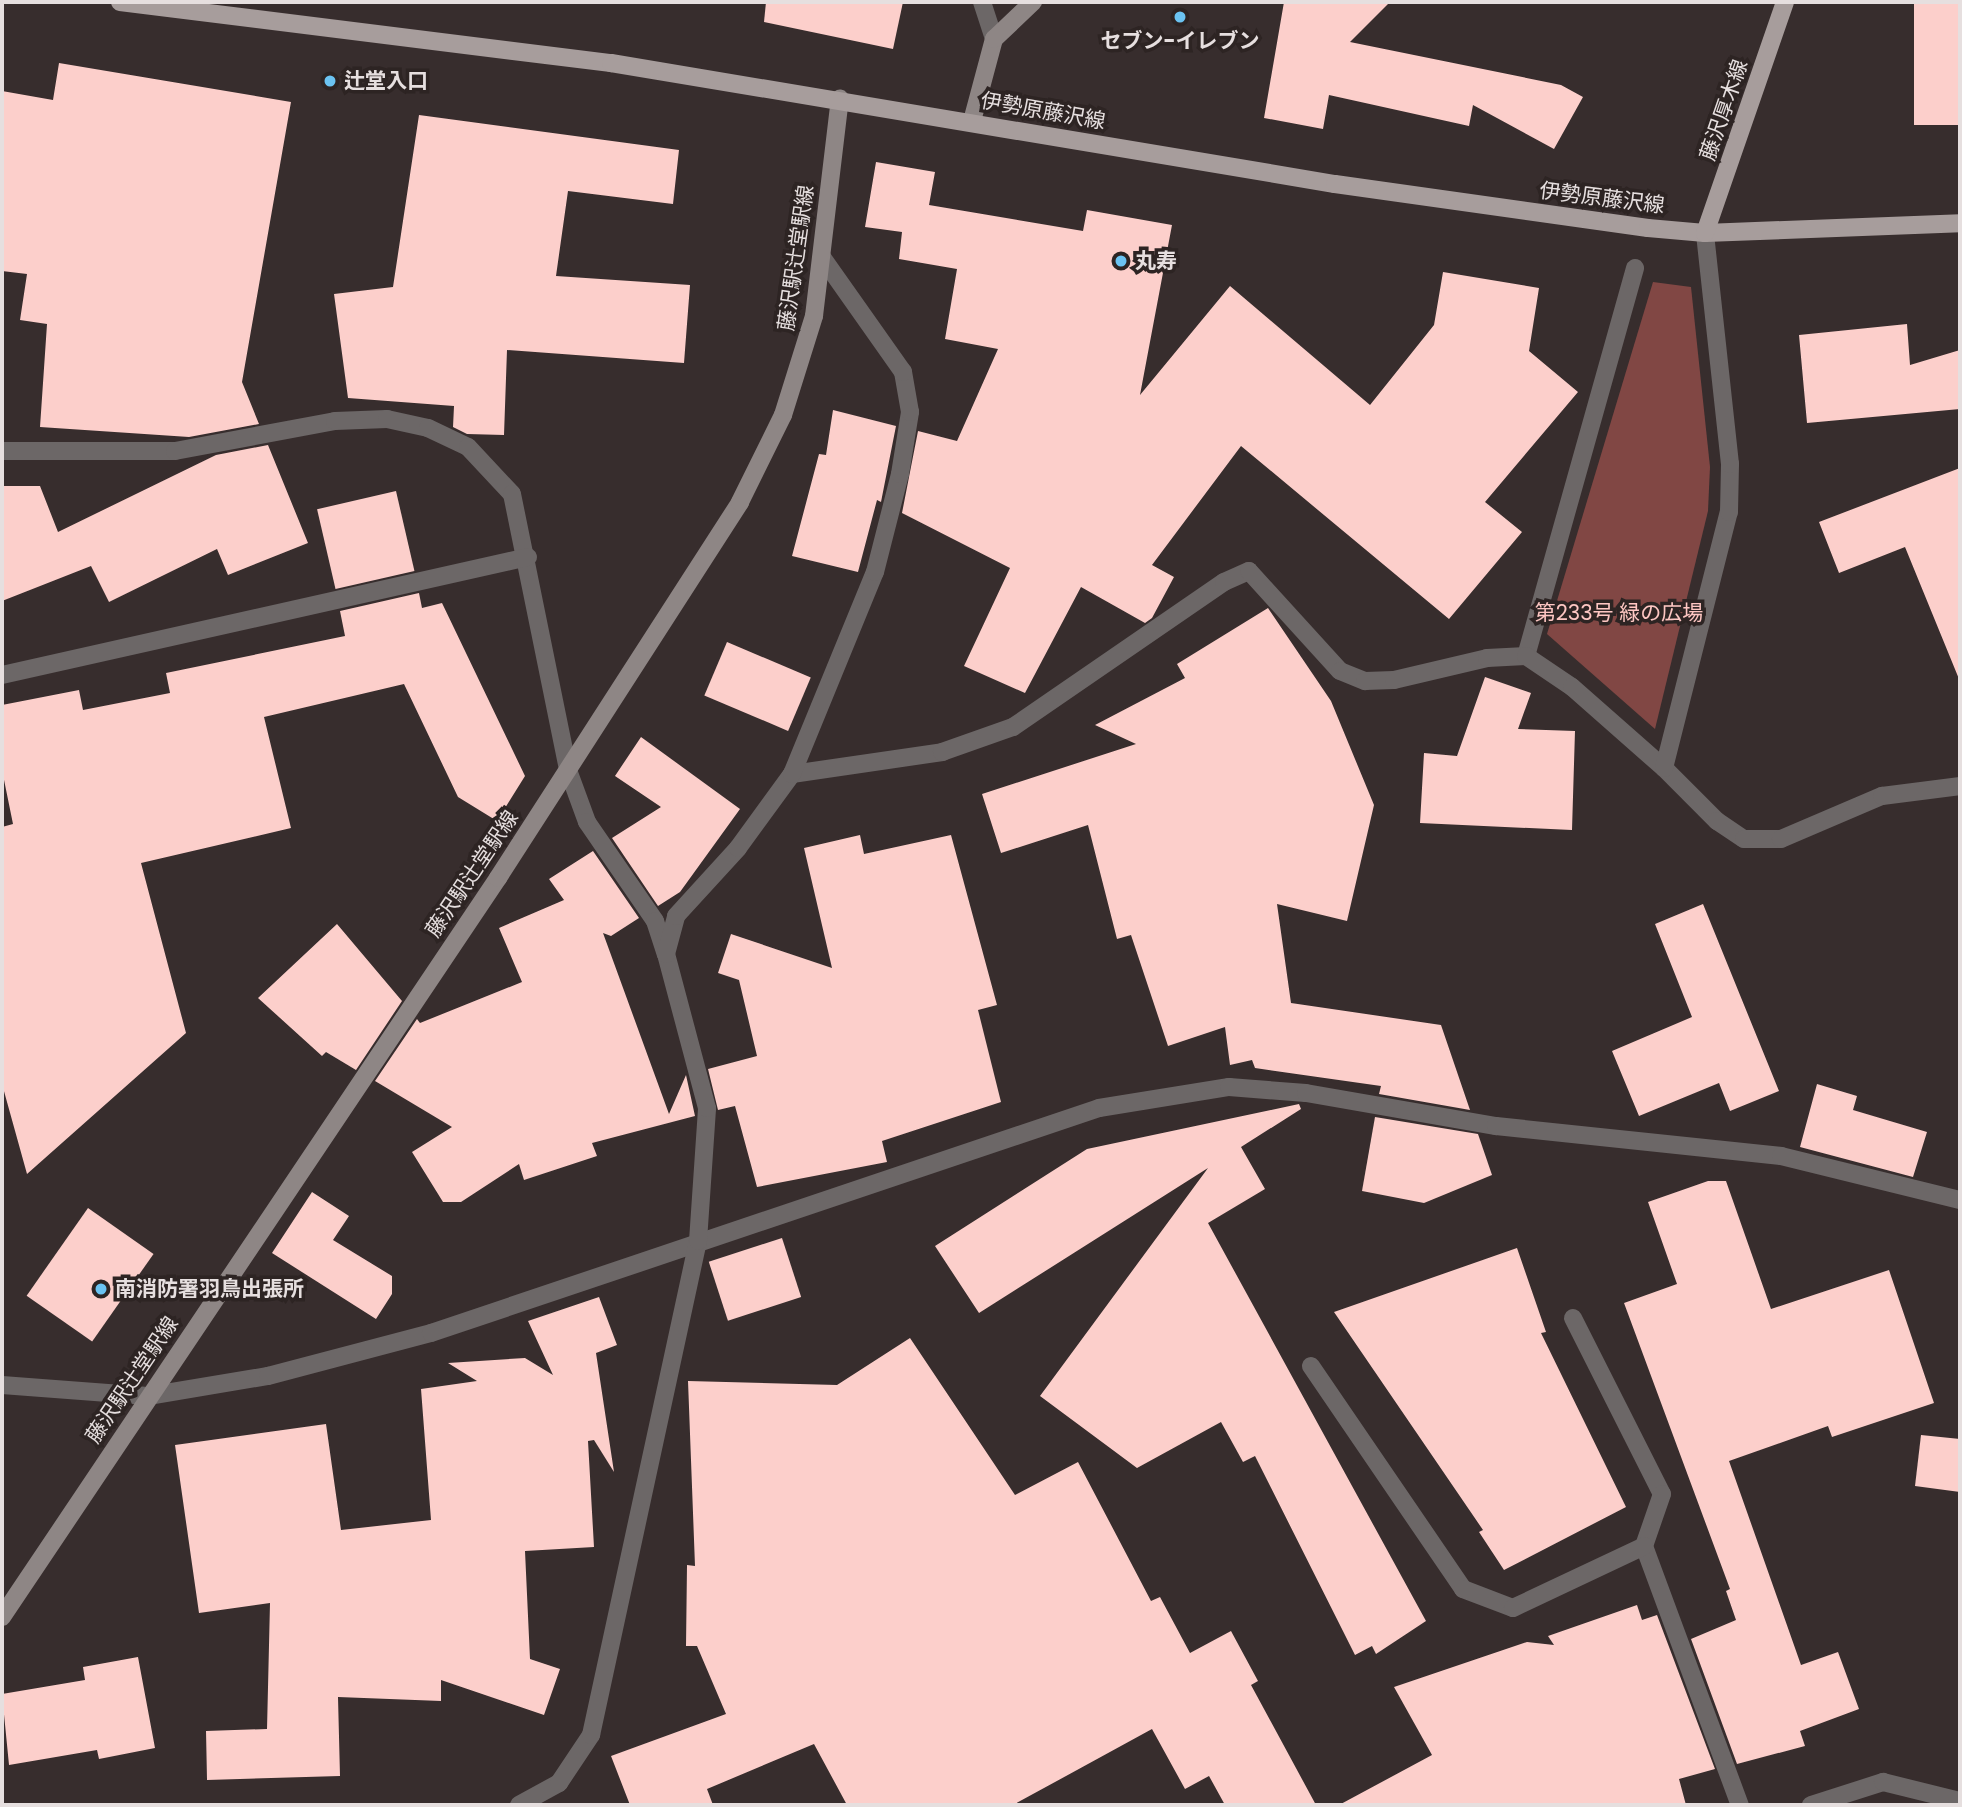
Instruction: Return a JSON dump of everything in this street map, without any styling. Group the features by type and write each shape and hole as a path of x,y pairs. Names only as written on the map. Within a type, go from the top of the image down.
{"main road":[{"name":"伊勢原藤沢線","path":"120,2 203,7 840,99 1335,184 1704,233 1960,223"},
{"path":"972,121 994,39 1033,2"},
{"name":"藤沢厚木線","path":"1704,233 1785,2"},
{"name":"藤沢駅辻堂駅線","path":"2,1617 568,770 763,459 800,367 822,257 840,99"}],"street":[{"path":"982,2 994,39"},
{"path":"1664,768 1729,512 1730,464 1704,233"},
{"path":"666,954 676,916 738,848 792,774 875,572 910,412 903,372 822,257"},
{"path":"1527,656 1635,268"},
{"path":"2,451 175,451 335,421 387,419 428,428 468,447 496,471 512,494 528,557 568,770 587,822 655,920 707,1108 698,1241 591,1735 559,1783 519,1805"},
{"path":"2,675 528,557"},
{"path":"792,774 942,752 1013,727 1224,582 1249,572 1340,671 1365,681 1527,656 1573,687 1664,768 1717,821 1744,838 1781,839 1882,796 1960,786"},
{"path":"2,1384 148,1396 268,1376 431,1333 1099,1108 1229,1087 1306,1093 1496,1126 1781,1156 1960,1200"},
{"path":"1573,1318 1662,1494 1644,1546 1740,1805"},
{"path":"1311,1366 1463,1589 1513,1608 1644,1546"},
{"path":"1811,1805 1883,1782 1960,1801"}],"green space":[{"name":"第233号 緑の広場","path":"1653,282 1691,287 1710,467 1708,511 1655,729 1547,634"}],"building":[{"path":"766,2 903,2 893,49 764,22"},
{"path":"1284,2 1390,2 1350,42 1561,85 1583,97 1554,149 1473,105 1469,126 1329,95 1323,129 1264,118"},
{"path":"1914,2 1960,2 1960,125 1914,125"},
{"path":"59,63 291,102 242,382 259,424 189,437 40,427 47,324 20,320 27,274 2,271 2,91 53,100"},
{"path":"419,115 679,150 673,204 568,191 556,276 690,285 684,363 507,350 504,435 467,434 453,427 454,406 348,398 334,294 393,287"},
{"path":"876,162 935,172 929,205 1083,231 1087,210 1172,225 1140,395 1230,286 1370,405 1434,325 1443,272 1539,288 1529,351 1578,392 1485,502 1522,532 1449,619 1241,446 1152,565 1174,577 1152,618 1145,623 1081,587 1025,693 964,666 1010,568 902,513 918,431 957,441 998,349 945,339 957,269 899,259 902,232 865,227"},
{"path":"1907,324 1910,365 1960,350 1960,409 1807,423 1799,335"},
{"path":"833,410 896,426 881,502 877,500 858,572 792,556 819,454 826,455"},
{"path":"268,445 308,543 228,575 217,549 109,602 91,566 2,601 2,486 40,486 58,532 216,455"},
{"path":"1960,468 1959,679 1905,547 1839,573 1819,522"},
{"path":"396,491 414,571 336,589 317,509"},
{"path":"419,593 422,608 442,603 525,776 497,821 458,797 404,684 264,717 291,828 141,863 186,1033 27,1174 2,1084 2,827 13,824 2,770 2,705 79,690 83,710 170,693 166,673 345,636 340,611"},
{"path":"1268,608 1331,701 1374,805 1347,921 1277,904 1291,1003 1441,1025 1470,1110 1379,1094 1381,1086 1255,1068 1252,1060 1230,1065 1225,1027 1168,1046 1131,935 1117,939 1088,825 1001,853 982,794 1136,744 1095,725 1185,678 1177,664"},
{"path":"727,642 811,678 788,731 704,695"},
{"path":"1485,677 1531,693 1518,729 1575,731 1572,830 1420,823 1424,753 1457,756"},
{"path":"641,737 740,809 680,892 658,906 612,838 661,807 615,776"},
{"path":"860,835 864,854 951,835 997,1005 978,1010 1001,1102 882,1141 887,1162 757,1187 735,1106 718,1110 708,1069 757,1056 739,980 718,973 731,934 832,968 804,848"},
{"path":"593,851 639,918 611,936 603,933 669,1114 686,1075 695,1116 592,1143 597,1156 524,1180 519,1164 461,1202 443,1202 412,1152 452,1127 375,1081 417,1019 420,1023 522,982 499,928 564,900 549,879"},
{"path":"1703,904 1779,1091 1730,1111 1719,1083 1639,1116 1612,1051 1692,1017 1655,924"},
{"path":"337,924 402,1001 356,1070 326,1052 322,1056 258,998"},
{"path":"1817,1084 1857,1096 1853,1110 1927,1132 1913,1177 1800,1147"},
{"path":"1299,1104 1301,1109 1241,1147 1265,1189 1208,1223 1426,1621 1376,1654 1372,1646 1355,1655 1255,1456 1243,1462 1221,1422 1137,1468 1040,1396 1208,1168 979,1313 935,1246 1087,1149"},
{"path":"1375,1117 1478,1134 1492,1175 1424,1203 1362,1191"},
{"path":"1708,1181 1726,1181 1771,1309 1889,1270 1934,1403 1832,1437 1828,1426 1729,1461 1801,1665 1838,1652 1859,1709 1800,1731 1805,1746 1737,1764 1691,1639 1736,1620 1726,1591 1730,1589 1624,1303 1677,1284 1648,1202"},
{"path":"312,1192 349,1216 333,1240 392,1276 392,1294 376,1319 272,1253"},
{"path":"88,1208 154,1254 92,1342 27,1296"},
{"path":"782,1238 801,1297 728,1321 709,1262"},
{"path":"1517,1248 1546,1332 1541,1333 1626,1507 1504,1570 1479,1532 1483,1530 1334,1312"},
{"path":"599,1297 617,1345 596,1353 614,1472 594,1440 588,1441 594,1547 525,1551 530,1659 560,1669 544,1715 441,1680 441,1701 338,1697 340,1776 207,1780 206,1731 267,1729 270,1603 199,1613 175,1445 326,1424 341,1530 431,1520 421,1389 477,1381 448,1363 525,1358 553,1375 528,1321"},
{"path":"910,1338 1015,1495 1078,1462 1151,1601 1160,1597 1190,1653 1231,1631 1258,1681 1251,1685 1316,1805 1225,1805 1209,1776 1185,1789 1152,1729 1013,1805 847,1805 814,1744 707,1789 713,1805 630,1805 611,1756 726,1714 697,1646 686,1646 687,1565 695,1566 688,1381 837,1385"},
{"path":"1921,1435 1960,1439 1960,1492 1915,1486"},
{"path":"1637,1605 1642,1620 1657,1615 1715,1769 1679,1779 1686,1805 1339,1805 1432,1755 1394,1687 1527,1642 1554,1645 1548,1636"},
{"path":"138,1657 155,1748 99,1759 97,1750 9,1765 2,1694 85,1680 83,1667"}],"place":[{"name":"セブン-イレブン","path":"1180,17"},
{"name":"辻堂入口","path":"330,81"},
{"name":"丸寿","path":"1121,261"},
{"name":"南消防署羽鳥出張所","path":"101,1289"}]}
